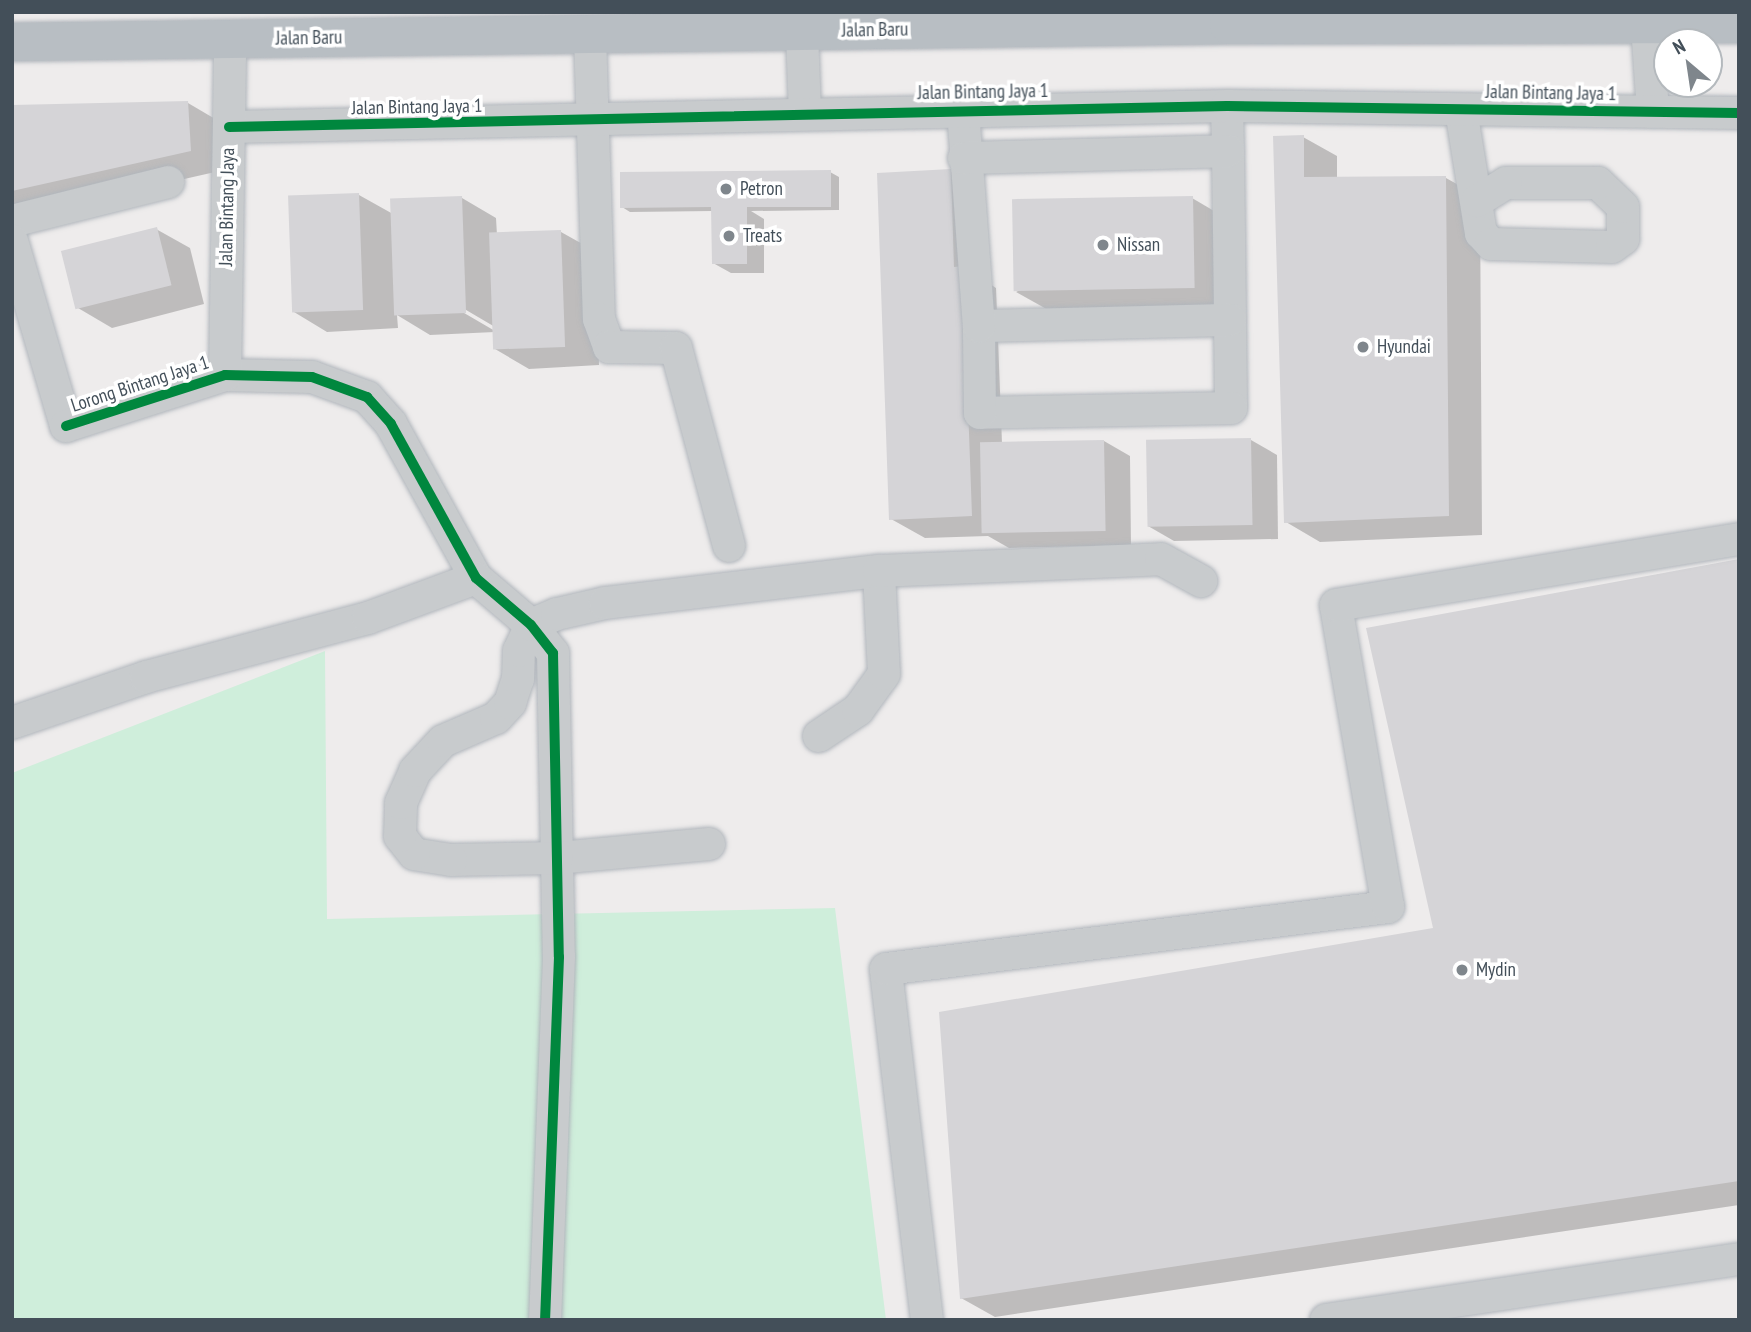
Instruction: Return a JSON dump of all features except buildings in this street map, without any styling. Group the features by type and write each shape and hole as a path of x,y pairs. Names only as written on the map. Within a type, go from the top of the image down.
{"highway":[{"name":"Jalan Baru","path":"12,41 1739,24"}],"street":[{"path":"1647,24 1653,111"},
{"path":"802,32 805,113"},
{"path":"590,35 599,319 609,347 676,348 729,545"},
{"name":"Jalan Bintang Jaya","path":"225,374 230,38"},
{"path":"963,110 964,158 979,326 980,413 1231,408 1227,106"},
{"name":"Jalan Bintang Jaya 1","path":"229,127 592,122 805,113 1227,106 1739,113"},
{"path":"1461,110 1476,201"},
{"path":"964,158 1228,151"},
{"path":"12,221 168,182"},
{"name":"Lorong Bintang Jaya 1","path":"12,241 66,426 225,374"},
{"path":"979,326 1230,320"},
{"path":"225,374 312,377 367,397 391,424 476,578 531,625 553,653 559,957 545,1320"},
{"path":"927,1320 886,969 1388,907 1336,604 1739,539"},
{"path":"709,844 557,858 451,860 414,854 400,836 401,803 415,771 443,741 495,718 510,703 518,679 519,651 531,625 557,614 605,603 879,572 1161,559 1201,581"},
{"path":"819,736 858,710 884,674 879,572"},
{"path":"12,723 146,677 368,618 476,578"},
{"path":"1326,1320 1739,1259"}],"green space":[{"path":"325,651 327,919 835,908 886,1320 12,1320 12,773"}],"cycle path":[{"path":"229,127 1227,106 1739,113"},
{"path":"66,426 225,375 312,377 367,397 391,424 476,578 531,625 553,653 559,957 545,1320"}],"place":[{"name":"Petron","path":"726,189"},
{"name":"Treats","path":"729,236"},
{"name":"Nissan","path":"1103,245"},
{"name":"Hyundai","path":"1363,347"},
{"name":"Mydin","path":"1462,970"}]}
